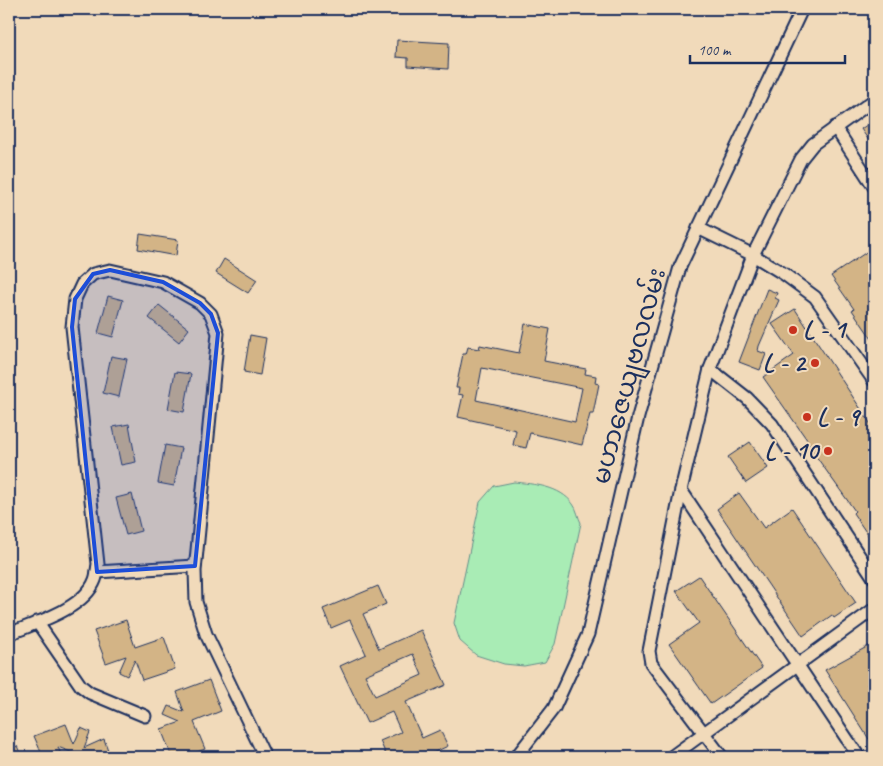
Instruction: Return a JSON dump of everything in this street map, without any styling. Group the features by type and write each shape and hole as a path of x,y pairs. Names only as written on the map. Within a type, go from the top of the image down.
{"street":[{"name":"မဟာဇေယျဗလလမ်း","path":"516,757 554,708 588,634 638,417 680,267 802,9"},
{"path":"722,757 651,663 649,651 681,490 710,370 753,255 801,159 813,144 874,100"},
{"path":"835,127 874,186"},
{"path":"698,228 753,255 784,274 815,297 837,330 871,367 874,381"},
{"path":"9,634 62,612 86,594 96,579 98,564 72,327 75,299 82,284 93,274 110,270 163,282 200,303 211,314 218,333 195,566 196,602 206,634 265,757"},
{"path":"710,370 747,398 772,424 874,578"},
{"path":"681,490 860,757"},
{"path":"97,572 195,566"},
{"path":"671,757 874,609"},
{"path":"38,622 81,686 90,693 144,716"}],"highlighted area":[{"path":"110,270 163,282 200,303 211,314 218,333 195,566 97,572 72,327 75,299 93,274"}],"green space":[{"path":"514,482 546,487 561,493 574,506 581,523 555,644 545,662 524,666 504,664 476,655 460,641 454,623 480,502 494,486"}],"building":[{"path":"397,40 449,43 448,69 408,66 408,58 396,57"},
{"path":"874,120 874,148 861,129"},
{"path":"140,234 178,240 176,256 138,249"},
{"path":"874,247 874,342 831,276"},
{"path":"224,259 257,280 248,293 216,273"},
{"path":"767,289 777,293 775,298 779,300 759,346 758,351 766,354 760,370 739,362"},
{"path":"108,296 123,300 113,337 98,333"},
{"path":"159,305 189,329 179,342 149,318"},
{"path":"795,309 874,429 874,544 853,513 855,511 763,377 794,355 772,324"},
{"path":"525,324 550,329 544,361 586,369 585,374 596,376 595,383 599,384 593,414 590,414 582,445 530,433 526,448 513,445 516,430 458,417 463,395 458,394 459,388 456,388 463,354 466,354 468,347 479,349 480,345 519,353","holes":["482,368 582,388 575,422 476,400"]},
{"path":"250,335 266,338 260,375 244,372"},
{"path":"111,356 127,359 119,397 103,393"},
{"path":"175,372 191,374 184,412 168,409"},
{"path":"129,424 136,462 121,465 113,427"},
{"path":"750,442 768,468 746,483 728,457"},
{"path":"165,445 181,448 174,486 158,483"},
{"path":"739,493 764,528 792,508 856,603 834,618 832,615 803,636 717,509"},
{"path":"132,494 141,531 126,535 116,498"},
{"path":"699,576 762,668 711,704 669,644 699,623 676,591"},
{"path":"378,586 386,604 363,614 379,649 421,630 446,685 406,702 422,738 440,730 448,746 424,757 387,757 380,741 401,732 392,712 367,723 340,666 366,654 350,620 331,628 323,609","holes":["413,654 422,675 375,696 365,675"]},
{"path":"126,620 135,647 164,637 175,669 142,680 135,660 127,676 119,672 126,656 106,663 94,631"},
{"path":"874,643 874,680 867,684 874,696 874,747 825,670"},
{"path":"209,680 221,711 194,722 205,749 184,757 172,757 161,729 181,722 165,715 169,706 184,712 177,692"},
{"path":"66,724 74,744 81,728 90,732 84,748 104,739 109,753 107,754 108,757 83,757 58,747 62,757 43,757 34,736"},
{"path":"17,746 22,757 9,757 9,750"}],"place":[{"name":"L - 1","path":"793,330"},
{"name":"L - 2","path":"815,363"},
{"name":"L - 9","path":"807,417"},
{"name":"L - 10","path":"828,451"}]}
